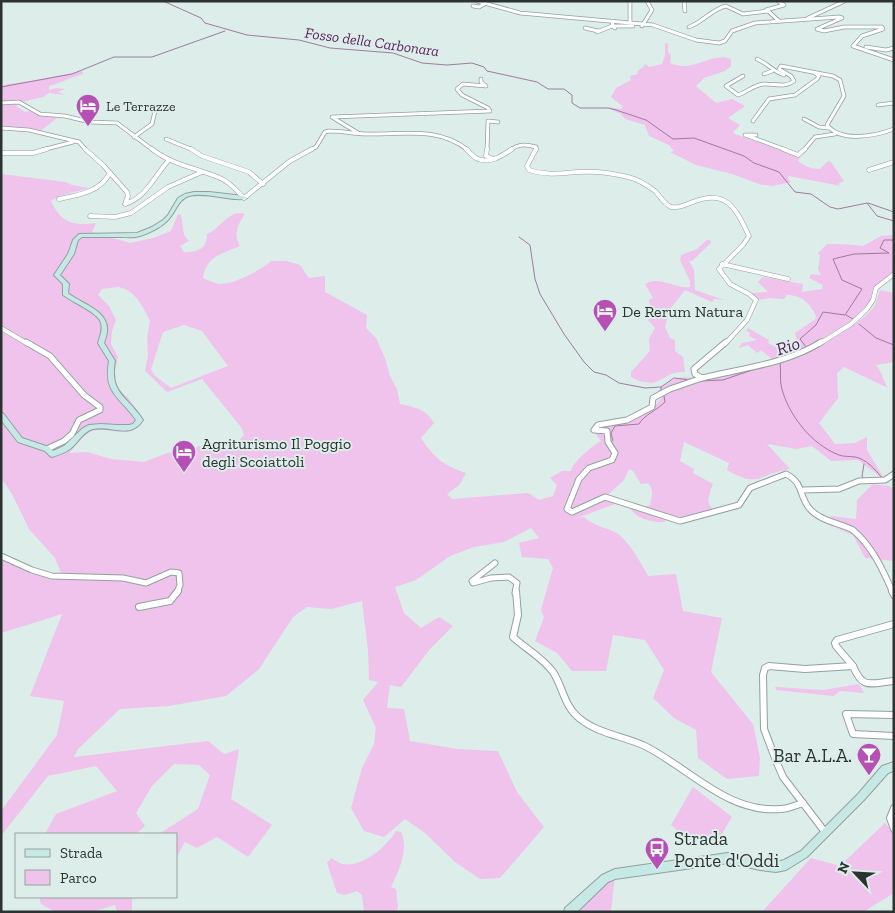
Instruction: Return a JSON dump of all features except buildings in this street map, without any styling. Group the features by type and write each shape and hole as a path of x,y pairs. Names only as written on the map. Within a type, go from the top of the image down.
{"street":[{"path":"477,1 520,13 613,26 641,26 652,10 647,1"},
{"path":"630,1 630,23"},
{"path":"684,1 685,11"},
{"path":"807,19 816,13 845,1"},
{"path":"473,6 478,8 486,2"},
{"path":"690,28 706,20 721,7 733,7 744,13 765,11 784,5 780,2"},
{"path":"765,11 775,16 779,21"},
{"path":"584,28 594,29 598,32 613,26 630,23 643,24 659,27 696,40 719,43 725,41 731,32 755,23 836,16 842,18 818,28 819,31 844,27 882,27 883,29 865,33 853,46 894,60"},
{"path":"866,47 886,50 894,48"},
{"path":"757,59 764,62 772,71 791,76"},
{"path":"743,76 726,86 733,93 741,94 760,85 788,86 794,81 791,76 779,67 783,66 837,78 840,80 844,92 843,99 828,120 828,128"},
{"path":"764,74 772,71"},
{"path":"753,121 769,99 795,95 818,78 818,74 812,71"},
{"path":"361,134 332,117 490,111 488,108 462,95 457,89 463,84 486,86 481,82 481,79"},
{"path":"1,103 19,102 40,114 65,116 90,122 114,122 169,160 220,178 230,184 244,198"},
{"path":"878,104 894,103"},
{"path":"134,137 152,124 155,111"},
{"path":"804,119 819,127 828,128 836,134"},
{"path":"495,160 486,156 488,121 498,122"},
{"path":"1,128 20,128 76,141 127,192 128,196 125,204 129,204 142,194 169,160"},
{"path":"756,135 745,135 798,155 802,153 814,137 836,134 874,135 894,129"},
{"path":"1,415 20,440 47,449 52,454 62,451 88,428 95,426 127,429 135,426 140,420 129,404 112,388 108,378 112,361 101,343 106,327 103,318 65,294 67,288 65,280 57,275 71,255 72,243 76,238 86,235 138,235 147,232 167,219 179,199 189,194 217,194 244,198 290,161 316,146 324,132 336,131 361,134 439,135 454,141 471,152 475,158 488,161 495,160 509,150 528,144 536,147 527,166 528,170 535,173 558,175 585,172 630,177 653,190 665,204 673,207 715,196 724,198 732,205 749,236 747,242 722,264 719,269 724,279 733,287 750,294 756,300 746,322 694,370 695,374 700,378"},
{"path":"166,139 188,147 202,156 250,172 263,184"},
{"path":"1,153 33,153 76,141"},
{"path":"869,170 894,162"},
{"path":"90,216 112,218 128,216 164,190 202,172"},
{"path":"59,199 89,191 108,178 110,173"},
{"path":"722,264 788,279"},
{"path":"894,274 876,288 873,300 851,324 812,347 764,363 700,378 658,395 653,398 652,407 627,420 598,425 594,430 607,431 608,442 615,453 612,460 589,468 579,479 567,509 572,512 605,498 680,522 739,505 750,488 780,475 789,475 803,490 808,508 854,531 866,544 894,595"},
{"path":"1,328 50,356 84,394 100,407 100,410 79,420 72,434 64,441 47,449"},
{"path":"803,490 839,488 859,481 885,480 894,474"},
{"path":"1,556 32,570 52,576 123,578 151,582 171,572 179,573 181,577 180,587 170,600 139,608"},
{"path":"495,563 472,581 474,583 491,578 509,577 515,580 517,583 514,595 518,615 513,636 552,671 563,699 581,720 604,732 649,748 695,779 733,800 774,810 790,809 803,803"},
{"path":"894,624 837,640 835,643 836,647 853,666 859,680 864,683 894,681"},
{"path":"825,832 783,777 764,729 763,675 765,668 769,666 805,669 853,666"},
{"path":"894,715 846,714 853,734 894,736"},
{"path":"569,912 588,893 610,876 728,858 776,867 786,865 804,854 861,797 884,769 894,766"},
{"path":"894,808 890,818 894,829"}],"green space":[{"path":"665,43 668,44 668,52 671,55 670,63 678,66 686,66 716,58 724,57 731,59 731,66 725,71 704,78 696,86 716,103 732,99 745,106 728,118 740,125 733,132 800,157 798,161 811,168 820,169 830,161 844,181 838,184 841,186 789,176 788,179 791,182 772,186 759,184 732,174 696,165 670,152 674,151 669,145 649,136 645,125 625,119 621,114 606,107 622,109 622,106 611,97 616,88 631,80 630,76 638,74 637,72 646,64 649,67 662,64 665,56"},
{"path":"83,71 83,74 49,86 49,90 65,89 58,92 65,95 49,93 43,97 17,103 20,104 16,106 25,112 30,111 57,118 39,132 30,128 1,128 1,87 8,84"},
{"path":"1,174 65,182 89,188 59,196 51,201 59,214 69,221 81,224 96,223 92,232 130,243 153,238 171,231 178,214 181,215 184,235 189,241 180,246 184,252 203,247 207,234 230,216 240,213 245,214 237,229 240,246 211,260 204,271 203,278 219,284 225,284 239,280 271,261 286,261 300,265 309,278 325,276 325,292 367,315 366,328 376,338 385,358 390,376 397,389 400,404 424,412 434,423 421,438 426,445 440,460 466,473 459,485 447,494 452,499 528,493 539,500 553,496 557,485 550,478 562,471 571,471 588,450 601,441 595,433 598,427 652,409 665,394 657,392 666,384 686,377 707,378 734,373 801,351 844,330 861,319 873,308 880,290 894,293 894,362 876,365 888,388 844,367 837,373 838,398 819,423 835,444 855,443 867,437 867,450 885,480 858,460 831,461 812,446 797,449 767,444 790,469 759,478 746,479 727,470 729,463 684,442 680,461 694,469 693,473 713,484 708,502 715,510 680,517 669,516 665,522 650,521 640,517 629,507 638,510 650,505 652,491 648,483 641,484 633,471 629,469 624,480 609,494 615,504 577,518 584,517 620,535 634,552 648,576 676,574 683,611 722,618 711,672 753,724 760,758 759,776 727,779 698,758 696,730 674,718 653,698 664,670 645,640 613,635 606,671 572,671 557,653 535,641 544,617 541,610 553,568 548,559 522,557 519,543 539,538 531,528 504,542 474,547 450,556 416,580 395,587 404,613 421,628 439,617 453,626 430,649 401,687 390,685 387,708 404,709 410,741 457,749 498,751 517,792 544,827 500,878 480,879 455,862 425,833 405,819 384,837 364,831 351,808 362,768 374,744 376,728 363,700 378,682 369,680 368,650 362,601 331,609 307,607 293,617 259,669 226,696 169,706 120,709 78,749 74,757 208,741 224,754 239,749 231,799 272,825 248,857 217,837 197,848 185,842 178,854 178,833 161,833 198,809 210,775 199,765 174,764 152,786 136,813 145,826 137,833 46,833 56,814 117,791 96,766 48,776 1,836 1,811 57,735 64,701 30,696 62,614 1,633 1,554 40,572 62,575 55,558 29,529 12,494 1,478","holes":["119,287 125,289 142,305 150,321 145,371 167,392 202,379 241,427 244,435 233,447 221,450 216,447 198,446 196,449 170,452 144,462 111,459 87,452 69,453 92,431 132,431 143,420 129,399 117,388 114,375 118,357 111,344 112,331 116,320 109,306 98,295 102,289","184,325 202,331 228,366 171,388 154,375 151,369 163,332"]},
{"path":"894,235 894,241 891,245 894,247 894,273 874,287 869,305 851,323 803,350 798,346 795,333 817,318 809,305 793,295 787,295 784,299 769,298 758,300 751,293 768,292 758,282 763,277 803,284 802,292 822,289 823,285 809,278 811,274 821,275 818,269 820,256 818,253 827,244 863,246 881,236"},
{"path":"707,240 710,240 711,243 692,261 689,261 694,270 695,290 724,300 714,299 712,302 685,290 670,309 665,327 670,338 675,340 675,351 683,357 685,372 677,372 661,380 649,383 631,377 631,372 650,351 649,339 655,328 648,320 651,314 649,300 653,298 645,284 656,281 690,287 690,281 680,260 681,255 697,249"},
{"path":"748,328 769,340 768,343 776,347 782,356 772,359 761,350 757,353 748,345 738,348 742,343 757,340 749,336 750,333 746,330"},
{"path":"873,484 888,486 894,489 894,561 865,558 853,535 829,525 831,516 856,519 857,500"},
{"path":"859,684 864,693 840,691 833,696 776,690 775,687 823,690"},
{"path":"693,787 732,817 720,837 714,841 709,836 692,843 671,825"},
{"path":"885,823 894,833 894,893 863,912 762,912 811,858 840,866"},
{"path":"396,831 401,832 404,846 400,867 391,887 396,889 398,908 396,912 364,912 362,895 357,891 345,895 337,893 327,863 331,858 342,864 358,863 366,860 380,850"},
{"path":"615,874 611,912 569,912"},
{"path":"39,898 132,898 132,912 117,912 115,905 92,912 55,912 41,904"}],"waterway":[{"name":"Fosso della Carbonara","path":"163,1 201,18 205,23 247,35 299,40 330,48 393,53 422,63 447,65 472,63 484,67 487,71 537,82 548,89 564,89 572,95 572,103 580,108 608,108 646,120 673,139 694,138 744,156 754,163 779,172 795,192 811,194 830,207 838,209 867,203 877,216 894,221"},
{"path":"1,87 72,74 114,57 152,57 225,31"},
{"path":"868,203 894,212"},
{"path":"519,237 530,245 535,279 540,294 564,334 584,362 594,372 606,375 619,383 645,388 661,387"},
{"name":"Rio","path":"806,347 800,339 816,325 823,312 845,315 862,289 842,280 833,259 854,254 889,253 880,248 884,240 894,240"},
{"path":"846,315 853,319"},
{"path":"859,324 876,338 894,345"},
{"name":"Rio","path":"791,359 811,351"},
{"path":"780,362 781,385 784,396 802,427 819,444 829,450 841,456 855,457 867,462 882,478"},
{"name":"Rio","path":"700,381 723,380 758,368"},
{"name":"Rio","path":"661,387 674,378 691,380"},
{"name":"Rio","path":"613,441 611,433 615,426 639,424 665,402 664,396"},
{"path":"864,464 862,476 864,480"}],"place":[{"name":"Le Terrazze","path":"88,127"},
{"name":"De Rerum Natura","path":"605,332"},
{"name":"Agriturismo Il Poggio degli Scoiattoli","path":"184,473"},
{"name":"Bar A.L.A.","path":"869,776"},
{"name":"Strada Ponte d'Oddi","path":"657,870"}]}
